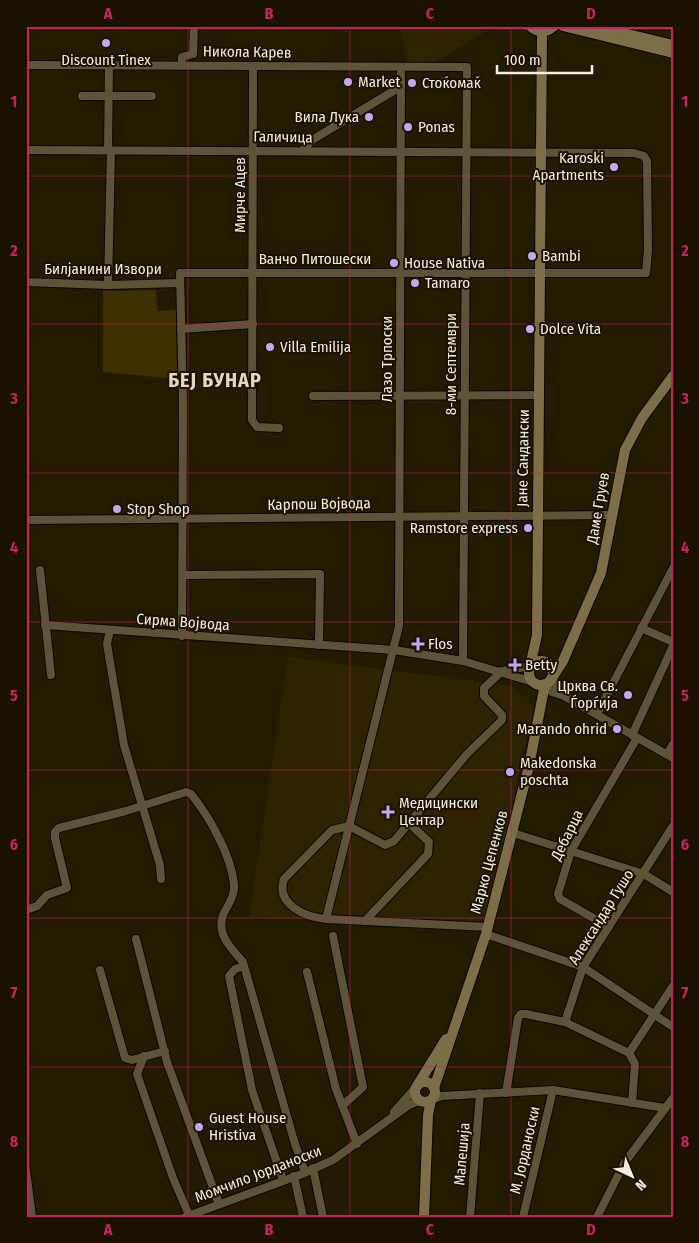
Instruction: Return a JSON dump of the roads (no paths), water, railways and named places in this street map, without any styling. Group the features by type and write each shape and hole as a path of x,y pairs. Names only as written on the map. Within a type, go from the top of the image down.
{"street":[{"path":"182,65 182,57 193,54 194,26"},
{"path":"530,26 542,32 554,26"},
{"path":"563,26 673,53"},
{"path":"595,26 673,45"},
{"name":"Јане Сандански","path":"530,666 537,644 542,32"},
{"name":"Никола Карев","path":"26,65 467,67"},
{"path":"108,285 109,65"},
{"name":"Мирче Ацев","path":"253,66 254,324 252,420 257,427 279,428"},
{"name":"Лазо Трпоски","path":"326,919 399,626 402,152 400,67"},
{"name":"8-ми Септември","path":"463,661 467,67"},
{"path":"302,151 312,140 400,87"},
{"path":"82,96 152,96"},
{"name":"Галичица","path":"26,150 540,153"},
{"path":"539,272 646,273 648,250 648,166 644,156 634,153 540,153"},
{"name":"Ванчо Питошески","path":"180,283 180,273 465,274 539,272"},
{"name":"Билјанини Извори","path":"26,282 108,285 180,283"},
{"path":"180,283 182,636"},
{"path":"181,329 254,324"},
{"name":"Даме Груев","path":"549,681 558,669 601,573 625,450 642,418 673,376"},
{"path":"313,396 539,395"},
{"name":"Карпош Војвода","path":"26,520 181,520 612,514"},
{"path":"597,714 673,568"},
{"path":"40,570 51,675"},
{"path":"183,575 320,574 319,645"},
{"name":"Сирма Војвода","path":"45,625 394,650 463,661 502,671 532,682"},
{"path":"641,628 673,642"},
{"path":"110,630 108,644 124,745 160,865 161,879"},
{"name":"Јане Сандански","path":"537,644 544,661"},
{"name":"Дебарца","path":"609,927 560,899 558,894 571,851 635,736 673,646"},
{"path":"566,652 559,658 536,661 530,666 502,671 484,688 483,693 502,715 502,720 467,754 394,841 385,845 349,826 332,830 284,879 281,888 282,895 299,912 326,919 487,931 583,967 673,1027"},
{"path":"544,661 553,670 548,689 597,714 670,756 673,744"},
{"path":"530,666 529,676 541,706 560,695"},
{"path":"532,682 539,685 549,681"},
{"name":"Марко Цепенков","path":"457,1019 487,931 535,742 541,706 549,681"},
{"path":"26,910 38,906 47,895 66,888 55,838 55,832 59,828 186,792 198,803 232,867 234,886 232,900 223,917 222,935 224,941 244,966 295,1144 306,1172"},
{"path":"365,921 428,854 429,842 409,823"},
{"name":"Александар Гушо","path":"565,1022 583,967 673,826"},
{"path":"513,833 644,874 673,892"},
{"path":"333,936 363,1087 342,1106"},
{"path":"136,938 165,1051 196,1144 219,1204"},
{"path":"244,966 235,969 229,976 252,1090 283,1180"},
{"path":"100,970 125,1058 132,1060 165,1051"},
{"path":"307,972 342,1106 357,1144"},
{"path":"629,1052 673,986"},
{"path":"506,1093 518,1018 521,1014 526,1014 565,1022 629,1052 636,1064 632,1102"},
{"path":"457,1019 415,1092 431,1096 553,1090 665,1108"},
{"path":"424,1217 428,1115 431,1096 457,1019"},
{"path":"144,1056 138,1074 173,1178 190,1216"},
{"path":"389,1119 418,1086 426,1083 431,1096"},
{"name":"М. Јорданоски","path":"523,1217 553,1090"},
{"name":"Малешија","path":"470,1217 480,1093"},
{"path":"389,1119 431,1096"},
{"path":"597,1217 625,1162 673,1098"},
{"name":"Момчило Јорданоски","path":"190,1216 333,1160 389,1119"},
{"path":"313,1168 323,1217"},
{"path":"26,1170 32,1217"},
{"path":"294,1176 303,1217"},
{"path":"210,1207 213,1217"}],"place":[{"name":"Discount Tinex","path":"106,43"},
{"name":"Market","path":"348,82"},
{"name":"Стоќомаќ","path":"412,83"},
{"name":"Вила Лука","path":"369,117"},
{"name":"Ponas","path":"408,127"},
{"name":"Karoski Apartments","path":"614,167"},
{"name":"Bambi","path":"532,256"},
{"name":"House Nativa","path":"394,263"},
{"name":"Tamaro","path":"415,283"},
{"name":"Dolce Vita","path":"530,329"},
{"name":"Villa Emilija","path":"270,347"},
{"name":"Stop Shop","path":"117,509"},
{"name":"Ramstore express","path":"528,528"},
{"name":"Flos","path":"418,644"},
{"name":"Betty","path":"515,665"},
{"name":"Црква Св. Ѓoрѓијa","path":"628,695"},
{"name":"Marando ohrid","path":"617,729"},
{"name":"Makedonska poschta","path":"510,772"},
{"name":"Медицински Центар","path":"388,812"},
{"name":"Guest House Hristiva","path":"199,1127"}],"district":[{"name":"БЕЈ БУНАР","path":"215,380"}]}
